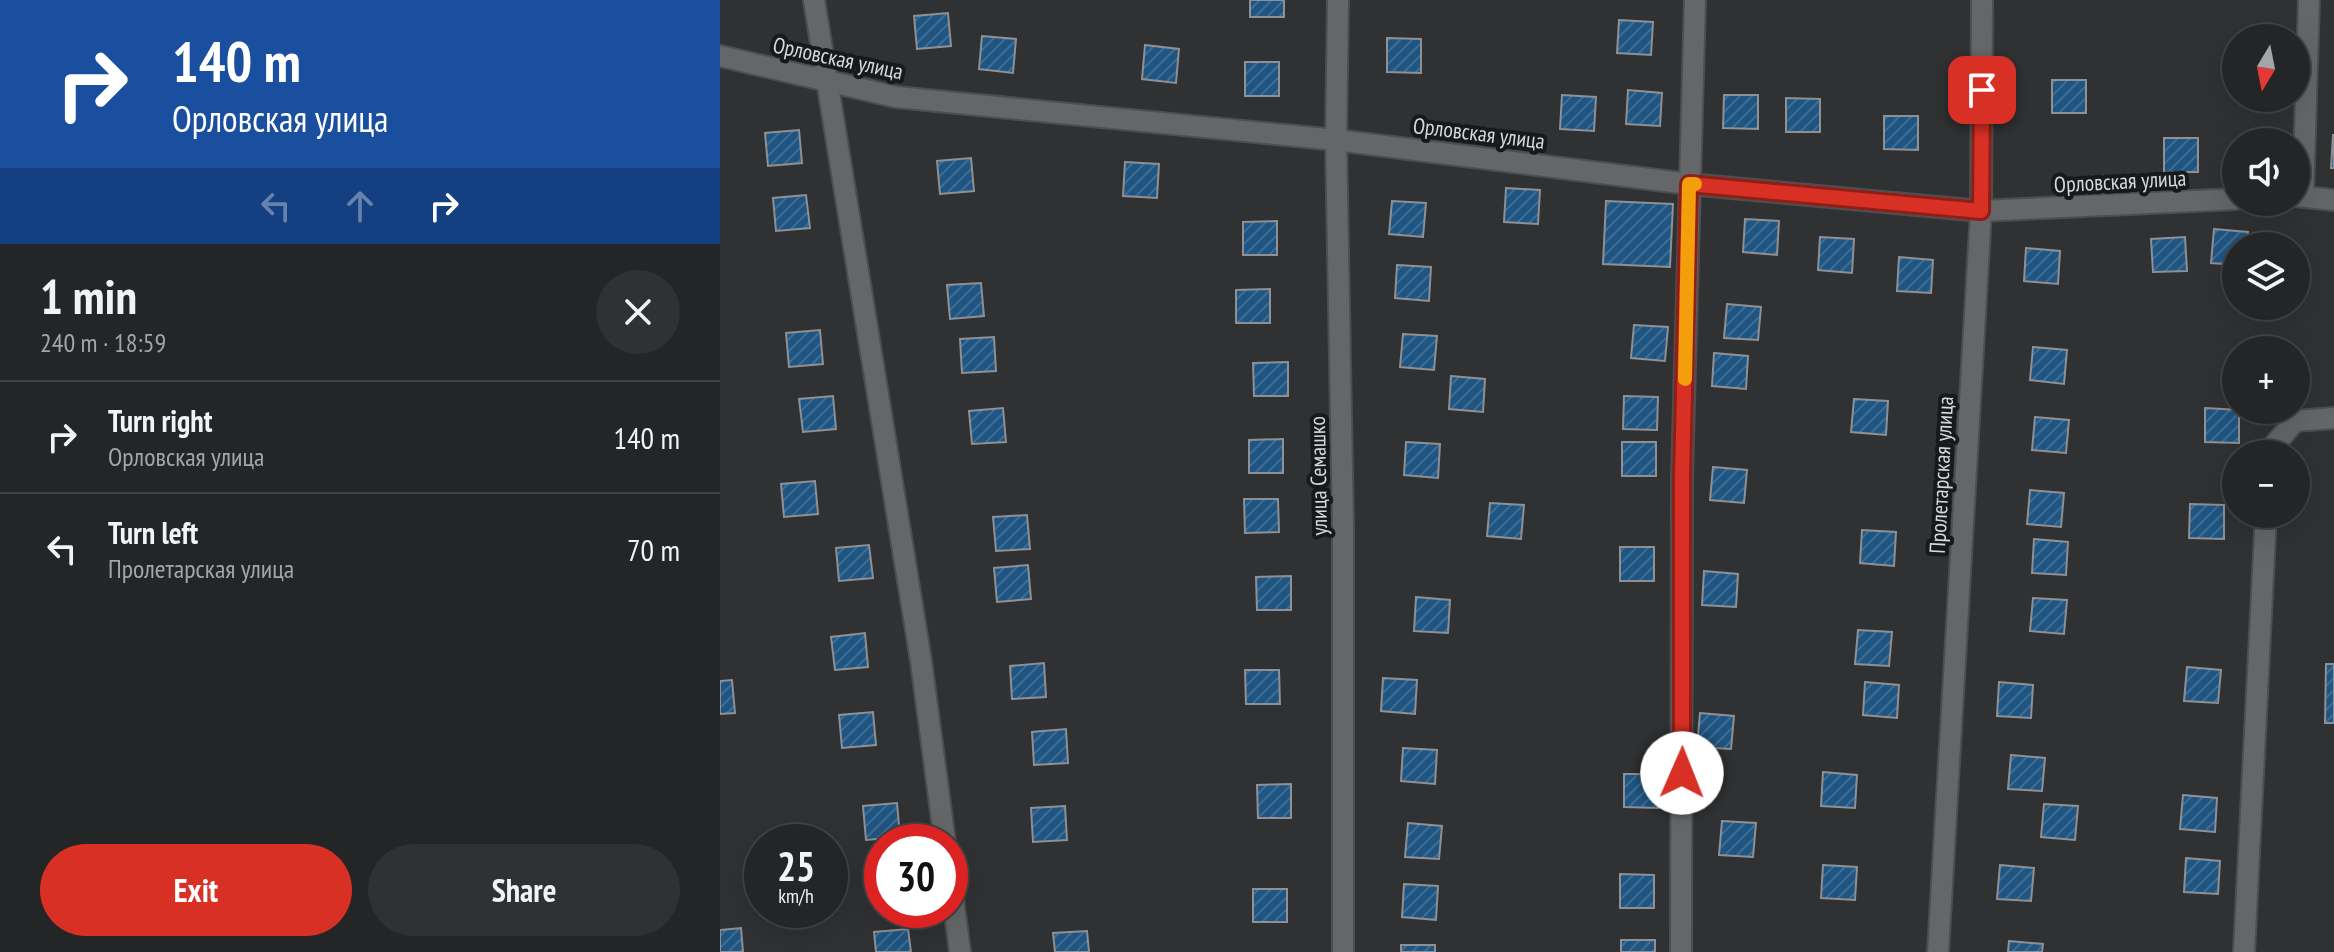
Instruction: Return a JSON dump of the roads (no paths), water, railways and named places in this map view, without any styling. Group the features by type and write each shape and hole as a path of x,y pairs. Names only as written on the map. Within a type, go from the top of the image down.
{"street":[{"path":"814,0 921,661 943,824"},
{"name":"улица Семашко","path":"1338,0 1336,140 1343,527 1343,952"},
{"path":"1681,952 1682,476 1695,0"},
{"name":"Пролетарская улица","path":"1938,952 1981,211 1982,0"},
{"path":"2303,128 2309,0"},
{"name":"Орловская улица","path":"720,56 896,97 1336,140 1689,184 1981,211 2222,200"},
{"path":"2310,197 2334,200"},
{"path":"2278,440 2295,421 2334,418"},
{"path":"2244,952 2265,528"},
{"path":"957,928 960,952"}]}
